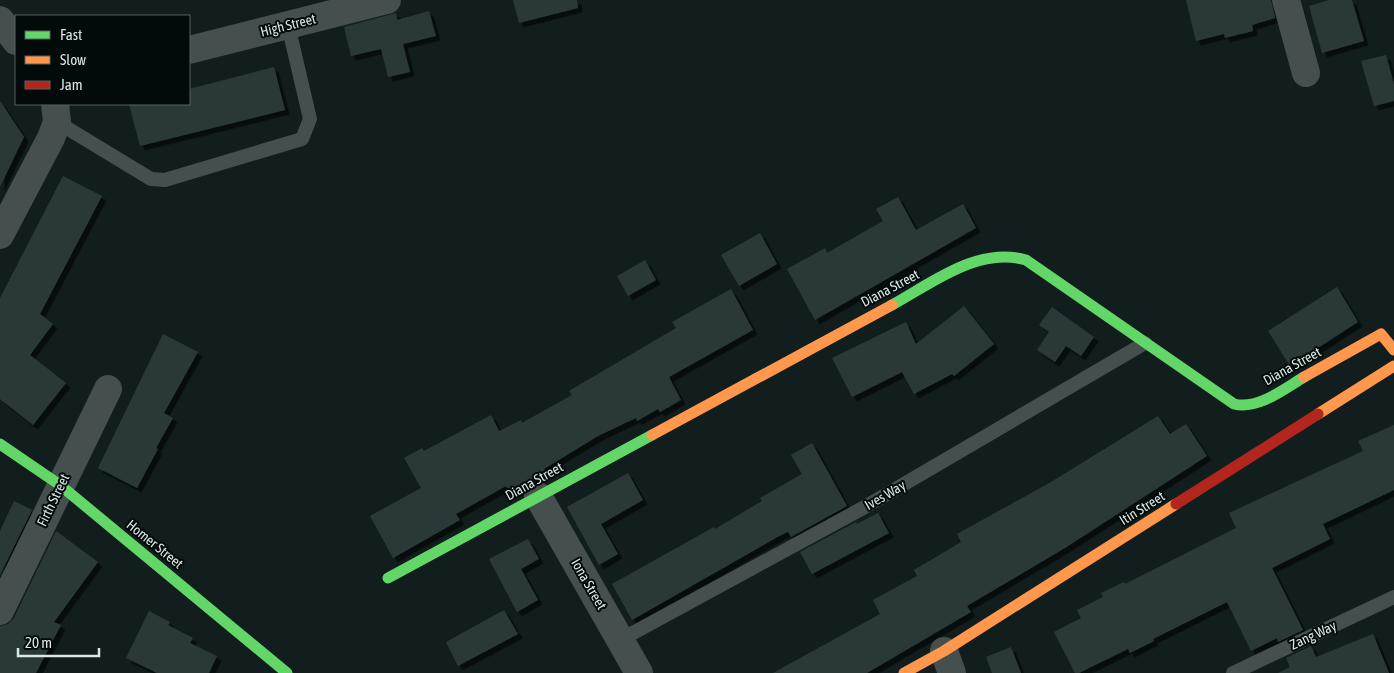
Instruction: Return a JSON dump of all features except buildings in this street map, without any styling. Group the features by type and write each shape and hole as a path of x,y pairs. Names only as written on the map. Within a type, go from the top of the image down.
{"street":[{"name":"High Street","path":"190,50 387,0"},
{"path":"1286,0 1306,73"},
{"path":"0,20 15,41"},
{"path":"0,235 52,138 56,113"},
{"name":"Diana Street","path":"388,578 955,270 990,256 1010,255 1026,260 1225,399 1242,406 1262,400 1381,334 1394,350"},
{"name":"Itin Street","path":"904,673 948,662 1394,366"},
{"name":"Firth Street","path":"0,611 108,389"},
{"name":"Homer Street","path":"0,444 60,485 287,673"},
{"name":"Iona Street","path":"538,496 639,673"}],"lane":[{"path":"56,113 151,180 165,180 302,140 310,119 288,25"},
{"name":"Ives Way","path":"620,640 863,508 1145,343"},
{"name":"Zang Way","path":"1233,673 1394,597"}],"traffic: fast":[{"path":"892,305 939,277 973,262 990,258 1008,257 1026,260 1234,404 1243,405 1261,401 1304,377"},
{"path":"388,578 652,435"},
{"path":"0,444 60,485 287,673"}],"traffic: slow":[{"path":"652,435 892,305"},
{"path":"1304,377 1381,334 1394,350"},
{"path":"1318,414 1394,366"},
{"path":"904,673 944,651 1176,504"}],"traffic: jam":[{"path":"1176,504 1318,414"}]}
